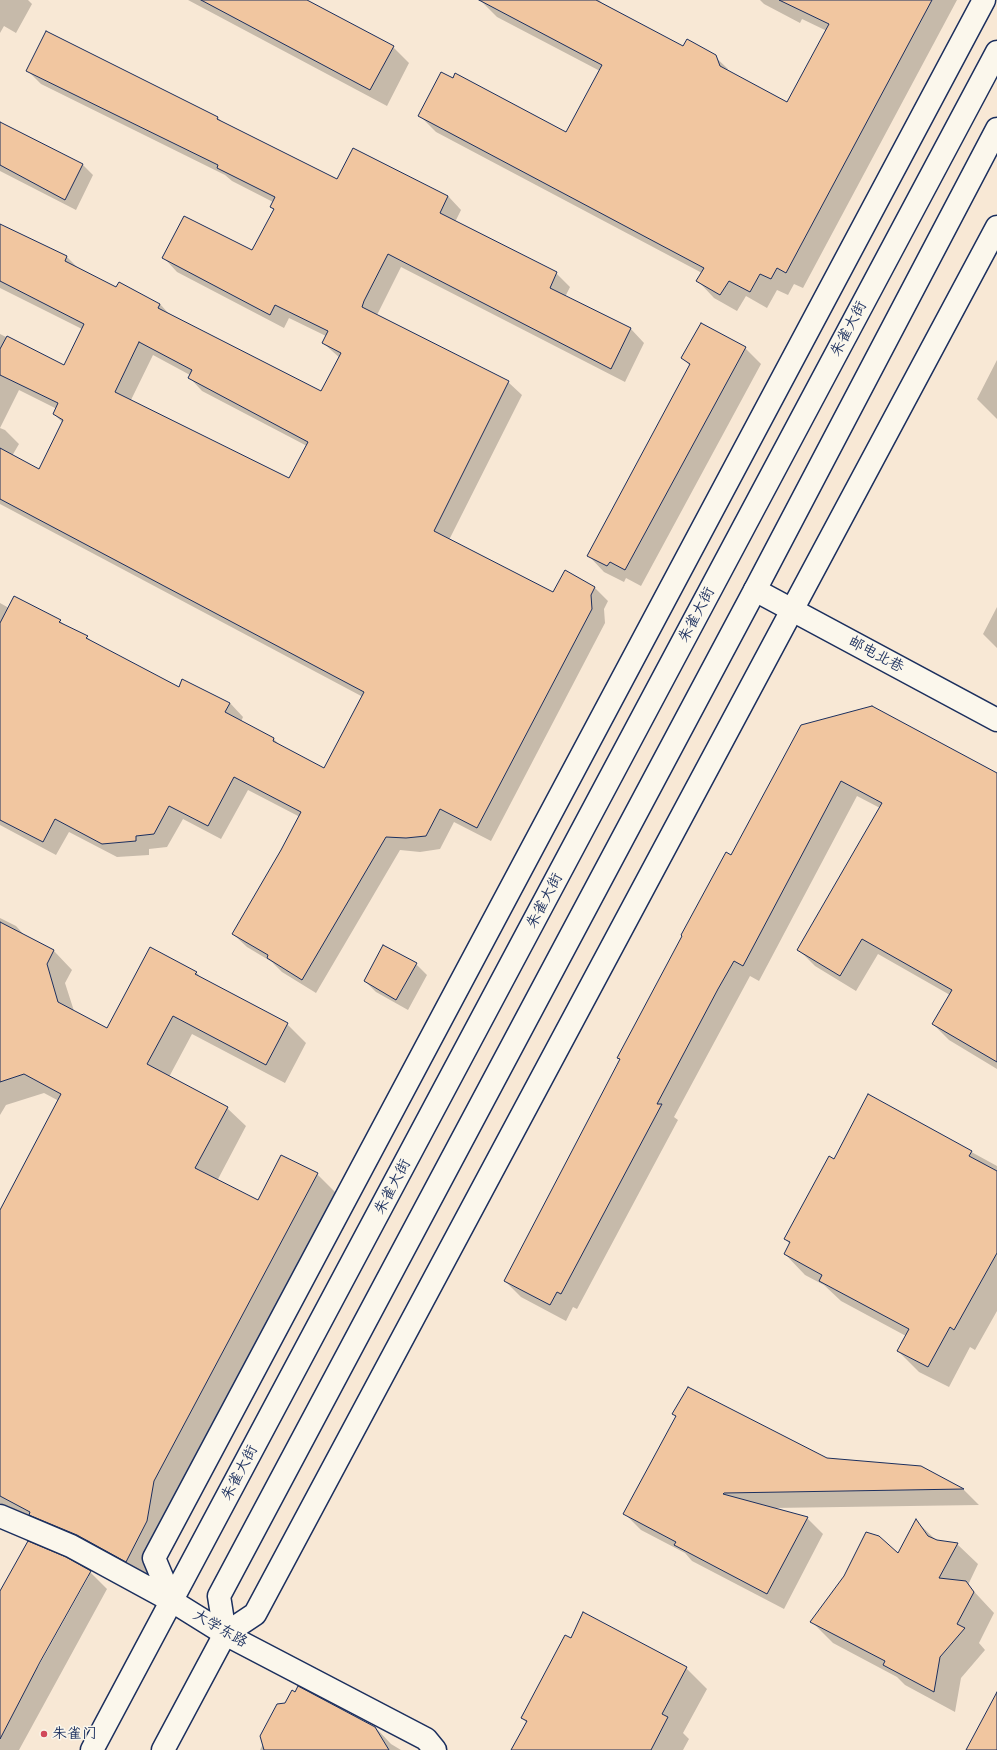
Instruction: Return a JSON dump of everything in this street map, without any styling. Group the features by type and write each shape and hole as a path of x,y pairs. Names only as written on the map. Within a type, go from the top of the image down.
{"street":[{"path":"172,1601 154,1558 984,0"},
{"name":"朱雀大街","path":"92,1750 997,52"},
{"path":"225,1634 219,1596 755,590 997,129"},
{"path":"163,1750 225,1634 255,1614 997,227"},
{"name":"邮电北巷","path":"755,590 997,720"},
{"name":"大学东路","path":"0,1516 71,1546 172,1601 225,1634 426,1740 435,1750"}],"building":[{"path":"201,0 307,0 394,46 370,90"},
{"path":"479,0 596,0 683,46 687,39 716,55 720,66 787,102 829,24 779,0 932,0 786,273 777,268 771,279 760,274 750,292 729,281 720,295 696,281 704,268 418,116 441,72 453,78 455,73 566,132 602,65"},
{"path":"46,31 218,117 217,119 337,179 353,148 448,196 440,213 557,272 550,288 631,328 611,369 388,254 364,301 362,307 509,381 434,531 553,592 565,570 595,587 591,595 592,609 477,828 440,809 426,836 406,838 386,837 302,980 267,958 268,955 232,934 281,850 301,812 234,777 208,826 169,806 154,834 136,836 136,841 102,844 55,819 43,842 0,820 0,623 14,596 61,620 59,622 88,636 86,638 179,687 182,679 230,703 225,712 274,738 273,741 324,768 364,692 0,499 0,448 39,469 63,420 53,414 58,403 0,375 0,349 7,336 64,365 84,324 0,281 0,224 67,256 65,261 116,287 119,282 160,304 158,308 321,391 341,353 322,343 328,331 275,305 270,315 162,258 184,216 252,250 274,209 270,207 275,197 217,168 218,165 26,71","holes":["139,342 192,370 188,378 308,442 289,478 115,392"]},
{"path":"0,122 83,164 65,200 0,165"},
{"path":"701,323 746,347 625,570 610,562 607,566 587,556 690,364 681,358"},
{"path":"872,706 997,773 997,1062 932,1024 952,990 862,939 840,976 797,950 882,803 841,781 743,966 734,961 718,989 657,1104 662,1104 561,1294 557,1292 550,1305 504,1281 620,1059 617,1058 682,936 681,935 726,852 731,855 801,725"},
{"path":"0,922 54,950 47,964 58,1002 107,1028 150,947 197,972 195,974 288,1023 266,1065 173,1016 147,1064 228,1107 195,1168 258,1200 281,1155 318,1173 154,1481 147,1521 126,1562 77,1535 29,1515 30,1512 0,1496 0,1210 61,1094 24,1074 0,1082"},
{"path":"383,945 417,963 396,1000 364,981"},
{"path":"868,1094 972,1151 969,1156 997,1171 997,1253 954,1330 950,1327 928,1367 897,1351 909,1329 819,1281 822,1275 784,1254 790,1242 784,1239 829,1156 834,1159"},
{"path":"688,1387 827,1458 921,1466 964,1489 724,1493 723,1494 808,1517 767,1594 674,1545 676,1542 623,1514 676,1416 672,1414"},
{"path":"916,1519 928,1536 937,1540 958,1543 939,1578 966,1581 974,1592 957,1624 965,1628 940,1657 934,1692 883,1665 885,1661 810,1622 844,1576 866,1532 879,1536 898,1553"},
{"path":"28,1541 66,1557 91,1571 40,1662 0,1739 0,1591"},
{"path":"583,1612 687,1667 662,1714 668,1717 651,1750 511,1750 527,1721 521,1718 565,1635 571,1638"},
{"path":"298,1686 375,1727 389,1750 264,1750 260,1736 277,1704 285,1703 292,1690 295,1692"},
{"path":"997,1692 997,1750 966,1750"}],"place":[{"name":"朱雀门","path":"44,1734"}]}
